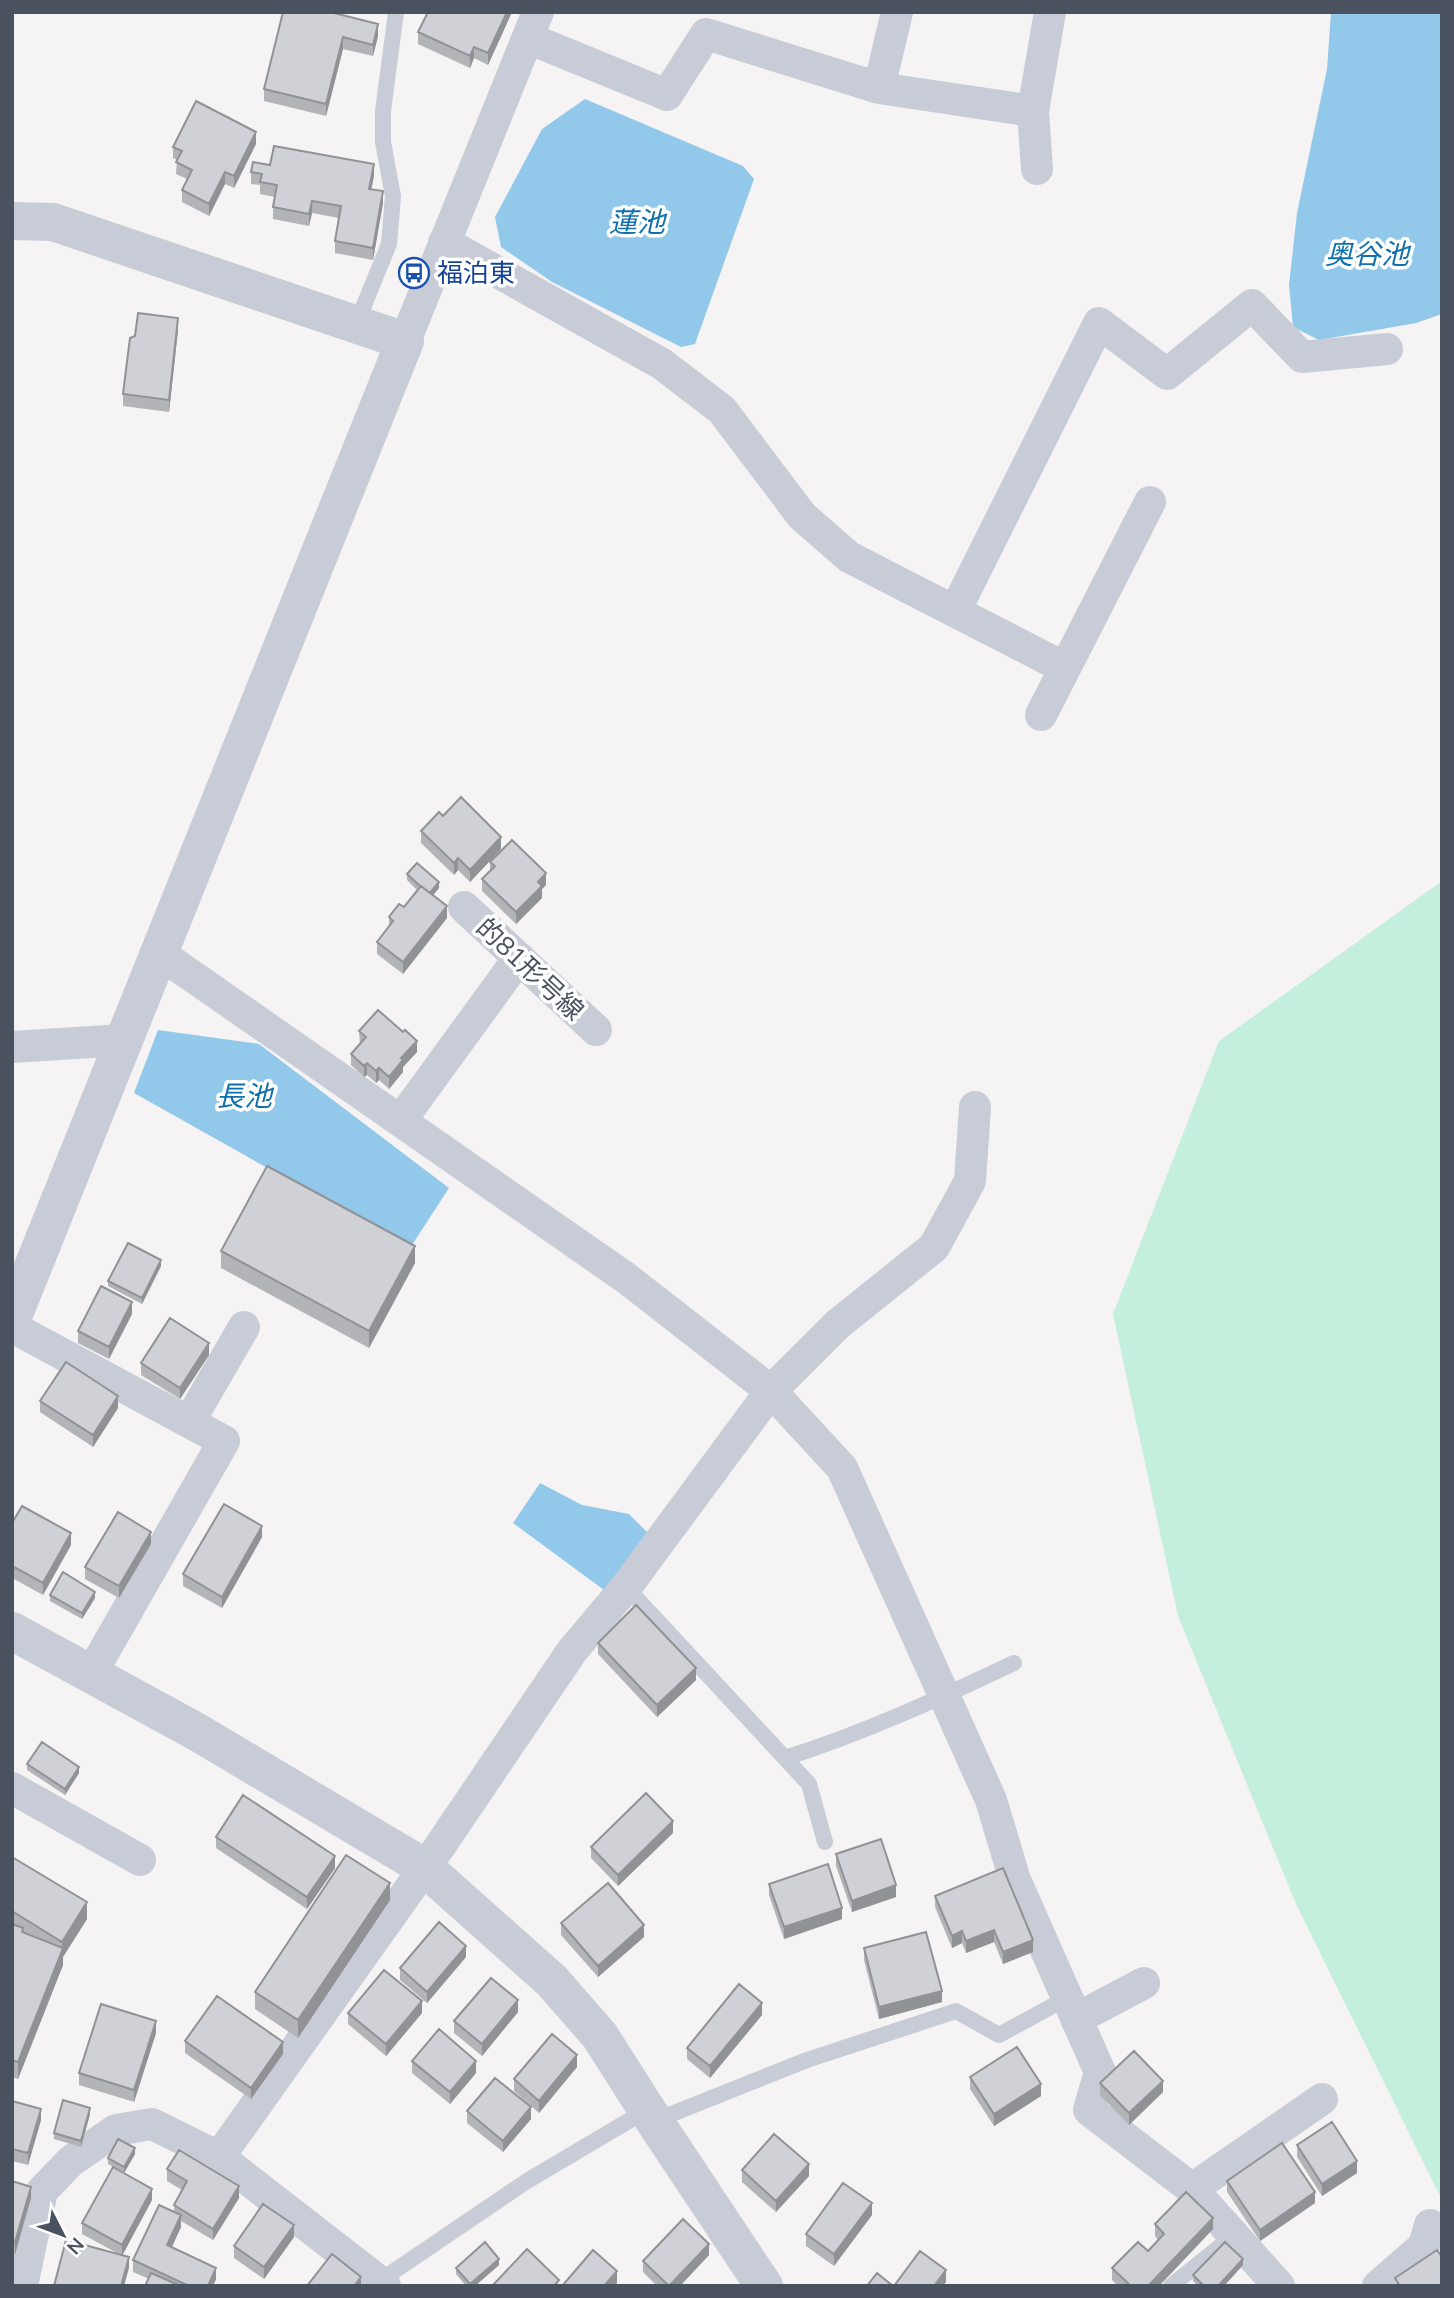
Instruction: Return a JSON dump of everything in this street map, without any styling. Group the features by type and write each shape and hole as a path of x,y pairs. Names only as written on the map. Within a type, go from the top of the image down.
{"street":[{"path":"879,88 897,12"},
{"path":"1037,169 1033,111 1050,12"},
{"path":"12,1319 533,25 667,95 706,34 879,88 1033,111"},
{"path":"12,221 53,222 405,341"},
{"path":"444,242 662,364 722,410 802,516 849,556 1065,668"},
{"path":"955,611 1099,324 1167,374 1252,305 1302,357 1387,349"},
{"path":"1041,715 1150,502"},
{"name":"的81形号線","path":"464,907 596,1030"},
{"path":"159,953 626,1278 771,1391 842,1468 991,1800 1015,1880 1100,2072 1089,2110 1192,2189 1279,2286"},
{"path":"401,1120 519,958"},
{"path":"12,1047 123,1040"},
{"path":"219,2157 424,1867 572,1651 626,1587 771,1391 838,1324 934,1247 970,1181 975,1107"},
{"path":"12,1327 223,1441 91,1674"},
{"path":"189,1422 244,1327"},
{"path":"12,1632 197,1732 424,1867 552,1981 600,2036 764,2286"},
{"path":"12,1788 140,1860"},
{"path":"1072,2008 1144,1983"},
{"path":"1192,2189 1322,2099"},
{"path":"22,2286 27,2186 71,2161 116,2130 152,2124 219,2157 379,2284"},
{"path":"1378,2286 1424,2246 1430,2225"}],"lane":[{"path":"356,325 389,244 393,196 383,142 383,111 396,12"},
{"path":"626,1587 809,1784 825,1842"},
{"path":"785,1758 820,1747 944,1696 1014,1662"},
{"path":"379,2284 527,2181 650,2116 956,2011 999,2035 1072,2008"},
{"path":"1171,2286 1233,2236"}],"green space":[{"path":"1442,881 1442,2200 1296,1904 1178,1616 1113,1314 1219,1041"}],"water":[{"name":"奥谷池","path":"1331,12 1442,12 1442,314 1416,323 1319,340 1293,327 1289,285 1297,213 1327,69"},
{"name":"蓮池","path":"585,99 743,166 754,179 695,344 681,347 552,282 501,247 495,217 542,129"},
{"name":"長池","path":"158,1030 259,1044 449,1188 410,1248 134,1093"},
{"path":"540,1483 582,1505 629,1514 651,1536 604,1590 513,1523"}],"building":[{"path":"283,12 330,12 378,24 373,45 343,37 326,104 264,89"},
{"path":"428,12 507,12 488,53 474,47 470,56 418,32"},
{"path":"196,101 256,132 234,176 225,172 209,204 182,190 192,170 176,162 182,151 173,147"},
{"path":"274,146 374,164 369,189 383,191 373,248 335,241 341,206 312,201 309,214 273,207 277,185 260,182 262,174 251,172 253,162 270,165"},
{"path":"138,313 178,318 169,400 123,394 130,338 135,336"},
{"path":"461,797 501,837 470,870 458,858 454,863 421,831 439,812 443,816"},
{"path":"512,840 546,873 538,882 542,886 516,912 482,879 495,866 490,862"},
{"path":"417,863 439,882 430,893 407,874"},
{"path":"421,886 447,906 403,962 377,942 393,921 389,917 399,904 404,907"},
{"path":"378,1010 417,1041 401,1058 403,1060 389,1077 379,1068 376,1071 367,1063 364,1066 351,1054 366,1037 359,1031"},
{"path":"267,1166 415,1246 369,1331 221,1251"},
{"path":"128,1243 161,1260 142,1298 108,1281"},
{"path":"101,1286 132,1302 109,1347 78,1331"},
{"path":"170,1318 209,1343 180,1388 141,1363"},
{"path":"66,1362 118,1396 93,1435 40,1401"},
{"path":"224,1504 262,1526 222,1597 183,1574"},
{"path":"22,1506 71,1533 43,1583 12,1566 12,1523"},
{"path":"118,1512 151,1532 119,1586 85,1567"},
{"path":"63,1572 95,1592 82,1613 50,1595"},
{"path":"636,1605 696,1668 657,1705 598,1643"},
{"path":"42,1742 79,1767 65,1789 27,1764"},
{"path":"646,1793 673,1821 618,1875 591,1847"},
{"path":"243,1795 335,1856 307,1897 216,1837"},
{"path":"881,1839 896,1885 852,1901 836,1854"},
{"path":"346,1855 390,1883 298,2020 255,1992"},
{"path":"12,1857 87,1902 62,1942 12,1911"},
{"path":"828,1864 842,1908 784,1927 769,1884"},
{"path":"1003,1868 1033,1940 1003,1952 994,1930 966,1941 962,1931 952,1936 935,1896"},
{"path":"608,1883 644,1925 598,1966 561,1923"},
{"path":"439,1922 466,1946 427,1992 400,1968"},
{"path":"12,1924 23,1928 22,1932 63,1948 18,2062 12,2060"},
{"path":"926,1932 942,1991 879,2007 864,1948"},
{"path":"384,1970 422,2001 386,2044 348,2013"},
{"path":"491,1978 518,2000 482,2044 454,2021"},
{"path":"739,1984 762,2003 710,2066 687,2048"},
{"path":"217,1996 283,2042 251,2088 185,2041"},
{"path":"101,2004 156,2021 134,2090 79,2073"},
{"path":"439,2029 476,2061 450,2092 412,2061"},
{"path":"552,2034 577,2055 539,2101 514,2079"},
{"path":"1017,2047 1041,2084 994,2114 970,2077"},
{"path":"1134,2051 1163,2081 1129,2113 1100,2083"},
{"path":"495,2078 531,2107 503,2141 467,2111"},
{"path":"63,2100 90,2108 81,2141 54,2133"},
{"path":"12,2101 41,2109 28,2153 12,2149"},
{"path":"1332,2122 1357,2161 1322,2184 1297,2145"},
{"path":"774,2134 809,2164 776,2201 742,2170"},
{"path":"118,2139 135,2148 124,2167 108,2158"},
{"path":"1282,2143 1315,2192 1260,2230 1227,2181"},
{"path":"179,2150 239,2186 213,2229 174,2205 187,2181 167,2169"},
{"path":"113,2167 152,2189 122,2245 82,2223"},
{"path":"12,2181 31,2187 15,2242 12,2241"},
{"path":"843,2183 872,2203 834,2254 806,2234"},
{"path":"1186,2192 1213,2218 1148,2286 1131,2286 1112,2268 1138,2242 1148,2251 1164,2234 1155,2224"},
{"path":"263,2204 294,2225 264,2267 234,2246"},
{"path":"159,2205 181,2215 167,2245 216,2268 208,2286 189,2286 133,2260"},
{"path":"683,2219 709,2244 669,2286 643,2261"},
{"path":"66,2240 129,2257 121,2286 54,2286"},
{"path":"485,2242 499,2259 470,2284 456,2268"},
{"path":"1225,2242 1243,2259 1218,2286 1204,2286 1193,2275"},
{"path":"527,2249 559,2280 554,2286 492,2286"},
{"path":"593,2250 617,2271 604,2286 562,2286"},
{"path":"1437,2250 1442,2257 1442,2286 1400,2286 1395,2278"},
{"path":"920,2251 946,2270 934,2286 894,2286"},
{"path":"332,2254 361,2277 354,2286 307,2286"},
{"path":"151,2273 181,2286 145,2286"},
{"path":"877,2273 893,2286 867,2286"}],"place":[{"name":"福泊東","path":"414,273"}]}
